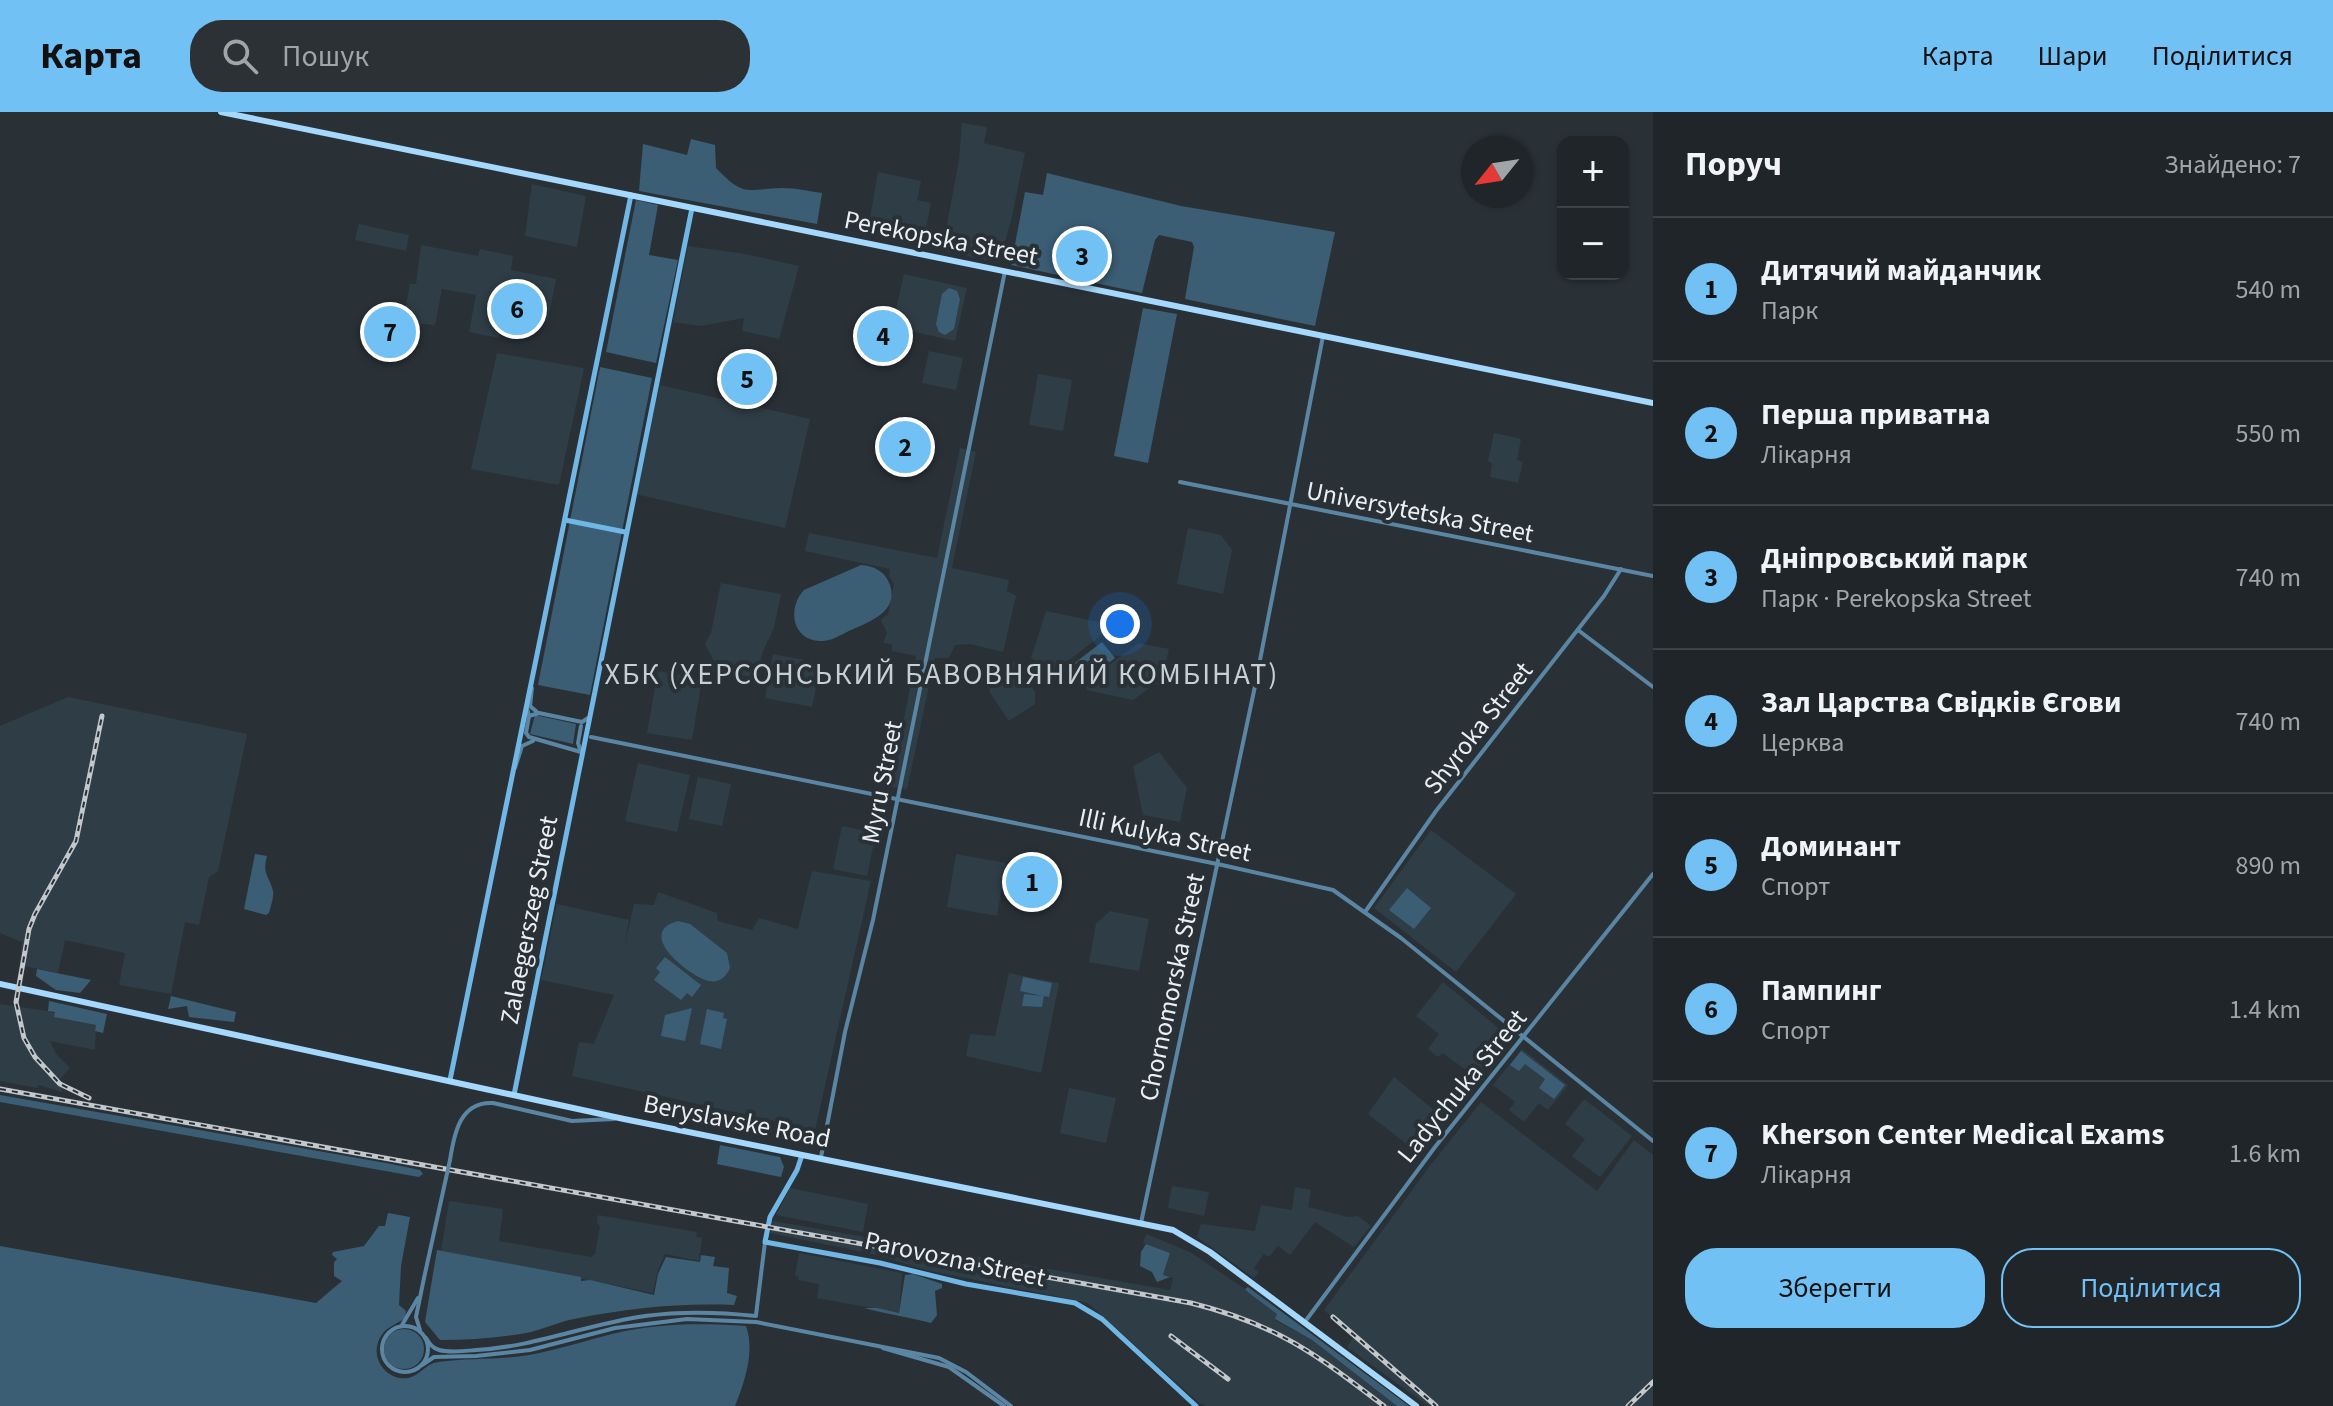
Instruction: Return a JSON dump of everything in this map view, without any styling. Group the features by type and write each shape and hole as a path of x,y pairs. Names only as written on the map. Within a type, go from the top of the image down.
{"main road":[{"name":"Perekopska Street","path":"221,112 1653,403"},
{"path":"532,687 631,195"},
{"path":"588,718 692,208"},
{"path":"565,520 625,532"},
{"name":"Zalaegerszeg Street","path":"450,1080 532,687"},
{"name":"Zalaegerszeg Street","path":"514,1095 581,752 583,728 588,718"},
{"name":"Beryslavske Road","path":"0,984 624,1119 1173,1230 1188,1237 1416,1406"},
{"path":"765,1242 770,1217 797,1170 802,1155"},
{"name":"Parovozna Street","path":"765,1242 880,1263 966,1284 1075,1303 1102,1319 1196,1406"}],"street":[{"name":"Myru Street","path":"821,1159 845,1032 873,920 1005,271"},
{"name":"Chornomorska Street","path":"1141,1223 1254,691 1323,336"},
{"name":"Universytetska Street","path":"1180,482 1653,576"},
{"name":"Shyroka Street","path":"1365,912 1436,811 1578,630 1621,569"},
{"path":"1578,630 1653,687"},
{"path":"532,687 530,706 539,713 582,722 588,718"},
{"path":"539,713 527,718 526,733 529,737 581,752"},
{"path":"571,748 591,737 576,721"},
{"name":"Illi Kulyka Street","path":"591,737 1322,886 1365,912 1653,1141"},
{"path":"514,770 522,746 537,740"},
{"name":"Ladychuka Street","path":"1304,1323 1426,1159 1653,874"},
{"path":"539,1101 544,1105 541,1115"},
{"path":"624,1119 572,1121 487,1103 471,1107 463,1116 453,1142 416,1321 433,1347 440,1350 481,1350 533,1343 612,1322 659,1315 705,1313 756,1319 920,1353 946,1361 966,1372 1011,1406"},
{"path":"756,1319 765,1242"},
{"path":"401,1326 420,1296"},
{"path":"421,1332 408,1326 394,1328 384,1339 386,1363 399,1372 408,1372 434,1357 485,1356 530,1350 653,1321 756,1319"},
{"path":"422,1365 428,1352 426,1338"},
{"path":"878,1346 949,1367 1004,1406"}],"shaded area":[{"path":"962,123 987,127 984,143 1025,153 999,262 942,251 959,160"},
{"path":"691,139 715,145 716,168 740,188 787,188 822,193 817,224 639,191 643,144 687,155"},
{"path":"878,172 921,181 917,200 931,203 926,228 902,223 902,218 895,216 889,239 867,235"},
{"path":"1047,173 1181,206 1335,232 1315,326 1185,299 1194,247 1192,242 1159,235 1155,240 1142,293 1011,265 1025,192 1043,195"},
{"path":"532,184 586,196 577,247 525,236"},
{"path":"636,200 658,205 649,255 678,260 656,363 606,352"},
{"path":"359,224 409,235 406,251 355,240"},
{"path":"421,245 478,256 480,249 513,256 511,270 556,279 548,321 504,313 499,338 469,332 476,295 442,289 435,325 403,322 410,284 416,284"},
{"path":"688,246 799,266 779,339 742,331 744,318 701,326 673,322"},
{"path":"904,274 967,288 955,341 892,327"},
{"path":"949,288 957,291 960,299 954,329 945,335 939,332 936,324 942,294"},
{"path":"1143,308 1177,314 1148,463 1114,456"},
{"path":"929,351 963,358 956,390 922,383"},
{"path":"497,353 584,368 559,485 471,469"},
{"path":"600,367 652,378 590,695 538,685"},
{"path":"1038,374 1072,380 1063,431 1029,425"},
{"path":"660,385 810,419 785,528 635,494"},
{"path":"1494,433 1521,439 1517,460 1523,462 1518,483 1490,477 1492,463 1488,461"},
{"path":"960,448 976,452 952,568 1009,580 1007,591 1016,596 1003,652 970,644 955,645 949,658 935,658 907,789 891,787 916,656 892,651 892,644 883,643 887,633 881,620 888,614 894,584 889,576 890,569 805,551 809,533 937,558"},
{"path":"1188,528 1221,535 1232,550 1223,594 1177,584"},
{"path":"861,565 878,570 888,580 892,594 886,609 873,620 831,639 820,641 803,635 794,614 795,605 804,590"},
{"path":"721,583 781,594 774,628 762,653 757,678 719,671 705,644 711,633"},
{"path":"1046,611 1103,623 1108,630 1054,672 1031,658"},
{"path":"1102,642 1115,658 1085,681 1072,665"},
{"path":"1138,643 1169,649 1161,686 1155,684 1133,700 1087,690 1085,684"},
{"path":"773,654 821,663 812,707 765,698"},
{"path":"1015,661 1035,692 1035,704 1009,721 989,691 993,676"},
{"path":"658,671 702,679 692,740 647,733"},
{"path":"68,697 247,734 218,871 209,877 199,925 185,922 171,994 119,985 125,953 65,940 58,973 20,965 22,942 0,933 0,726"},
{"path":"535,715 576,724 573,744 530,734"},
{"path":"1159,752 1187,788 1180,822 1143,815 1133,766"},
{"path":"638,763 690,775 677,832 625,821"},
{"path":"698,777 731,784 722,826 689,819"},
{"path":"842,826 876,833 867,876 833,869"},
{"path":"1431,830 1516,894 1456,972 1374,908"},
{"path":"255,854 267,856 266,871 273,893 266,915 244,909"},
{"path":"956,854 1006,863 997,916 947,907"},
{"path":"812,871 871,881 815,1130 572,1076 579,1042 594,1044 614,995 541,980 557,904 629,920 625,944 634,904 654,905 658,892 717,913 718,921 752,930 759,918 798,929"},
{"path":"1407,888 1431,908 1414,929 1389,910"},
{"path":"1110,911 1149,919 1139,971 1089,962 1096,924"},
{"path":"678,921 690,924 727,953 730,968 722,979 709,981 701,978 670,954 661,935 666,927"},
{"path":"665,957 701,985 692,997 687,993 681,1000 654,980 660,972 656,968"},
{"path":"37,969 91,980 80,993 56,990 36,976"},
{"path":"1009,973 1059,983 1041,1073 966,1056 970,1034 995,1036"},
{"path":"1023,977 1052,983 1049,997 1044,996 1042,1007 1022,1006 1024,994 1042,996 1020,991"},
{"path":"1443,982 1510,1038 1482,1074 1479,1072 1475,1077 1443,1053 1438,1057 1428,1049 1439,1034 1416,1016"},
{"path":"171,996 236,1012 234,1022 189,1017 187,1006 168,1009"},
{"path":"49,1001 107,1014 103,1033 95,1031 96,1025 54,1017 55,1012 48,1011"},
{"path":"0,1004 48,1011 55,1013 55,1017 96,1025 95,1050 50,1041 56,1054 70,1068 59,1080 62,1092 39,1085 37,1088 0,1081"},
{"path":"692,1008 685,1041 661,1036 665,1015"},
{"path":"707,1009 724,1013 723,1018 727,1019 721,1049 700,1044"},
{"path":"1522,1049 1568,1085 1548,1110 1539,1103 1524,1122 1509,1110 1515,1102 1493,1085"},
{"path":"1521,1051 1565,1085 1554,1099 1539,1088 1545,1079 1525,1064 1519,1071 1510,1065"},
{"path":"1394,1077 1447,1121 1421,1155 1368,1114"},
{"path":"1069,1088 1116,1098 1106,1143 1060,1133"},
{"path":"0,1095 386,1163 420,1170 423,1174 419,1177 0,1102"},
{"path":"1584,1099 1632,1136 1600,1177 1572,1156 1585,1139 1565,1124"},
{"path":"1481,1102 1597,1191 1634,1140 1653,1155 1653,1406 1428,1406 1347,1347 1354,1336 1324,1310"},
{"path":"720,1145 780,1157 784,1167 781,1177 717,1164"},
{"path":"1172,1186 1209,1192 1204,1216 1168,1208"},
{"path":"1295,1187 1311,1190 1308,1207 1348,1217 1358,1216 1371,1226 1354,1247 1315,1222 1290,1255 1278,1246 1269,1257 1264,1254 1254,1268 1259,1272 1254,1278 1197,1237 1201,1224 1255,1231 1261,1205 1292,1210"},
{"path":"790,1188 868,1204 863,1232 776,1215"},
{"path":"449,1201 503,1209 499,1241 591,1257 595,1254 600,1226 597,1223 598,1215 697,1232 696,1237 702,1238 699,1261 665,1254 653,1293 441,1251"},
{"path":"388,1213 410,1217 401,1266 399,1305 406,1311 405,1318 383,1333 377,1349 379,1362 387,1373 406,1378 438,1362 529,1355 645,1328 695,1324 746,1326 749,1356 735,1406 0,1406 0,1246 316,1303 342,1281 334,1276 334,1262 337,1259 333,1252 364,1246 379,1226 385,1226"},
{"path":"773,1221 1170,1290 1173,1278 1163,1275 1170,1253 1143,1243 1146,1234 1190,1252 1245,1289 1278,1314 1275,1320 1312,1340 1397,1406 1206,1406 1088,1303 926,1270 877,1255 770,1233"},
{"path":"1146,1244 1170,1253 1163,1275 1170,1277 1157,1282 1152,1272 1140,1266 1141,1252"},
{"path":"437,1250 581,1277 581,1281 590,1280 654,1295 658,1274 666,1257 700,1262 701,1255 715,1257 713,1266 729,1268 727,1293 737,1296 734,1305 634,1309 574,1319 515,1335 440,1340 425,1322"},
{"path":"799,1253 902,1273 899,1313 817,1298 819,1284 798,1280 799,1277 795,1276"},
{"path":"913,1274 942,1284 942,1288 935,1291 937,1315 931,1323 864,1308 899,1313 905,1275"},
{"path":"1248,1287 1409,1406 1397,1406 1312,1340 1275,1319 1277,1314 1249,1293 1245,1289"},
{"path":"404,1329 418,1335 424,1349 418,1363 404,1369 390,1363 384,1349 390,1335"}],"railway":[{"path":"89,1098 60,1084 35,1057 24,1038 16,1002 29,929 76,841 102,716"},
{"path":"0,1089 1191,1303 1247,1321 1294,1343 1384,1406"},
{"path":"1333,1317 1436,1406"},
{"path":"1171,1336 1228,1379"},
{"path":"1628,1406 1653,1382"}],"place":[{"name":"Дніпровський парк","path":"1082,256"},
{"name":"Пампинг","path":"517,309"},
{"name":"Kherson Center Medical Exams","path":"390,332"},
{"name":"Зал Царства Свідків Єгови","path":"883,336"},
{"name":"Доминант","path":"747,379"},
{"name":"Перша приватна","path":"905,447"},
{"name":"Дитячий майданчик","path":"1032,882"}],"district":[{"name":"ХБК (ХЕРСОНСЬКИЙ БАВОВНЯНИЙ КОМБІНАТ)","path":"942,674"}]}
